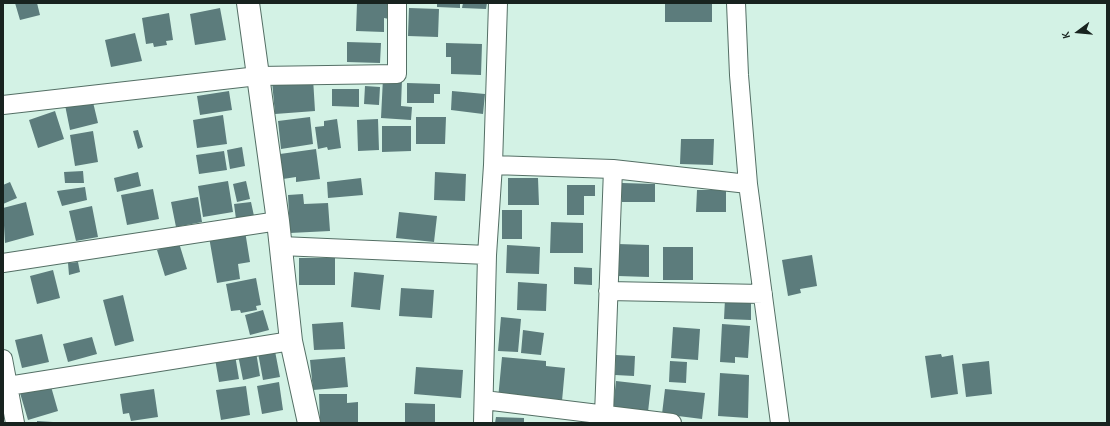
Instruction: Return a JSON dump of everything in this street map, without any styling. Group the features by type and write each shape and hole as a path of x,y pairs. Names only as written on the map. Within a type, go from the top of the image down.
{"street":[{"path":"248,3 278,221 291,341 309,423"},
{"path":"3,105 258,76 397,74 397,3"},
{"path":"483,423 487,255 493,165 498,3"},
{"path":"736,3 748,184 780,423"},
{"path":"493,165 613,169 748,184"},
{"path":"604,415 613,169"},
{"path":"3,263 278,221"},
{"path":"281,246 487,255"},
{"path":"608,291 763,294"},
{"path":"8,386 291,341"},
{"path":"3,359 16,423"},
{"path":"484,400 672,423"}],"building":[{"path":"15,3 37,3 40,15 20,20"},
{"path":"357,3 389,3 389,19 384,18 384,32 356,31"},
{"path":"437,3 460,3 460,8 437,7"},
{"path":"463,3 487,3 486,9 462,8"},
{"path":"665,3 712,3 712,22 665,22"},
{"path":"220,8 226,40 195,45 190,14"},
{"path":"409,8 439,9 438,37 408,36"},
{"path":"169,13 173,40 166,41 167,45 154,47 153,43 146,44 142,18"},
{"path":"135,33 142,61 111,67 105,40"},
{"path":"347,42 381,43 380,63 347,62"},
{"path":"446,43 482,44 481,75 451,74 451,57 446,57"},
{"path":"313,78 315,111 275,114 272,81"},
{"path":"383,78 402,79 401,106 412,107 411,120 381,118"},
{"path":"407,83 440,84 440,94 434,94 434,103 407,103"},
{"path":"365,86 380,87 379,105 364,104"},
{"path":"332,89 359,89 359,107 332,106"},
{"path":"229,91 232,110 200,115 197,96"},
{"path":"452,91 485,94 483,114 451,110"},
{"path":"92,98 98,123 70,130 65,105"},
{"path":"55,111 64,139 38,148 29,120"},
{"path":"223,115 227,144 197,148 193,120"},
{"path":"310,117 313,144 281,149 278,121"},
{"path":"416,117 446,117 445,144 416,144"},
{"path":"337,119 341,148 328,150 327,147 318,149 315,127 324,126 324,121"},
{"path":"378,119 379,150 358,151 357,120"},
{"path":"382,126 411,126 411,151 382,152"},
{"path":"138,130 143,147 138,149 133,131"},
{"path":"93,131 98,162 75,166 70,135"},
{"path":"681,139 714,139 713,165 680,164"},
{"path":"242,147 245,166 230,169 227,150"},
{"path":"316,149 320,179 296,182 296,177 283,179 280,154"},
{"path":"224,151 227,170 199,174 196,155"},
{"path":"83,171 84,183 65,183 64,172"},
{"path":"138,172 141,186 117,192 114,178"},
{"path":"435,172 466,174 465,201 434,200"},
{"path":"361,178 363,195 328,198 327,182"},
{"path":"508,178 538,178 539,205 508,205"},
{"path":"228,181 233,212 203,217 198,186"},
{"path":"246,181 250,199 237,202 233,184"},
{"path":"10,182 17,198 3,204 3,185"},
{"path":"622,183 655,184 655,202 622,202"},
{"path":"567,185 595,185 595,196 584,196 584,215 567,215"},
{"path":"85,187 87,200 62,206 57,191"},
{"path":"153,189 159,219 127,225 121,195"},
{"path":"697,190 726,190 726,212 696,212"},
{"path":"303,194 304,204 328,203 330,231 290,233 288,195"},
{"path":"198,197 202,222 176,227 171,202"},
{"path":"26,202 34,235 5,243 3,208"},
{"path":"251,202 254,216 236,219 234,204"},
{"path":"92,206 98,237 76,241 69,211"},
{"path":"502,210 522,210 522,239 502,239"},
{"path":"399,212 437,216 434,242 396,238"},
{"path":"551,222 583,223 583,253 550,253"},
{"path":"245,231 250,262 238,264 240,279 217,283 209,237"},
{"path":"179,243 187,269 165,276 157,250"},
{"path":"618,244 649,245 649,277 618,276"},
{"path":"507,245 540,247 539,274 506,273"},
{"path":"663,247 693,247 693,280 663,280"},
{"path":"812,255 817,286 800,289 801,293 788,296 782,260"},
{"path":"299,258 335,258 335,285 299,285"},
{"path":"78,262 80,272 69,275 68,263"},
{"path":"574,267 592,268 592,285 574,284"},
{"path":"53,270 60,298 37,304 30,276"},
{"path":"354,272 384,275 380,310 351,307"},
{"path":"256,278 261,305 256,306 257,310 241,313 240,310 231,311 226,284"},
{"path":"518,282 547,284 546,311 517,310"},
{"path":"401,288 434,290 432,318 399,316"},
{"path":"123,295 134,341 115,346 103,300"},
{"path":"725,299 751,300 751,320 724,319"},
{"path":"263,310 269,330 250,335 245,315"},
{"path":"501,317 521,319 518,352 498,351"},
{"path":"343,322 345,349 314,350 312,324"},
{"path":"722,324 750,326 748,358 735,357 735,363 720,362"},
{"path":"673,327 700,329 698,360 671,358"},
{"path":"523,330 544,333 541,355 521,353"},
{"path":"42,334 49,362 22,368 15,340"},
{"path":"92,337 97,354 68,362 63,344"},
{"path":"275,351 280,377 263,380 258,353"},
{"path":"256,352 260,376 243,380 238,355"},
{"path":"941,354 942,357 953,355 958,394 931,398 925,356"},
{"path":"235,355 239,379 219,382 215,359"},
{"path":"616,355 635,356 634,376 615,375"},
{"path":"345,357 348,387 313,390 310,360"},
{"path":"502,357 546,361 546,366 565,368 562,401 498,399"},
{"path":"670,361 687,362 686,383 669,382"},
{"path":"989,361 992,394 966,397 962,364"},
{"path":"416,367 463,370 461,398 414,394"},
{"path":"720,373 749,375 748,418 718,416"},
{"path":"616,381 651,385 648,412 613,408"},
{"path":"279,382 283,410 262,414 257,386"},
{"path":"50,383 58,411 28,420 20,393"},
{"path":"246,386 250,415 221,420 216,390"},
{"path":"154,389 158,417 131,421 129,413 123,414 120,394"},
{"path":"665,389 705,393 702,419 662,414"},
{"path":"319,394 347,394 347,403 358,402 358,423 320,423"},
{"path":"405,403 435,404 435,423 405,423"},
{"path":"496,417 524,418 524,423 495,423"},
{"path":"37,421 53,422 53,423 37,423"}]}
